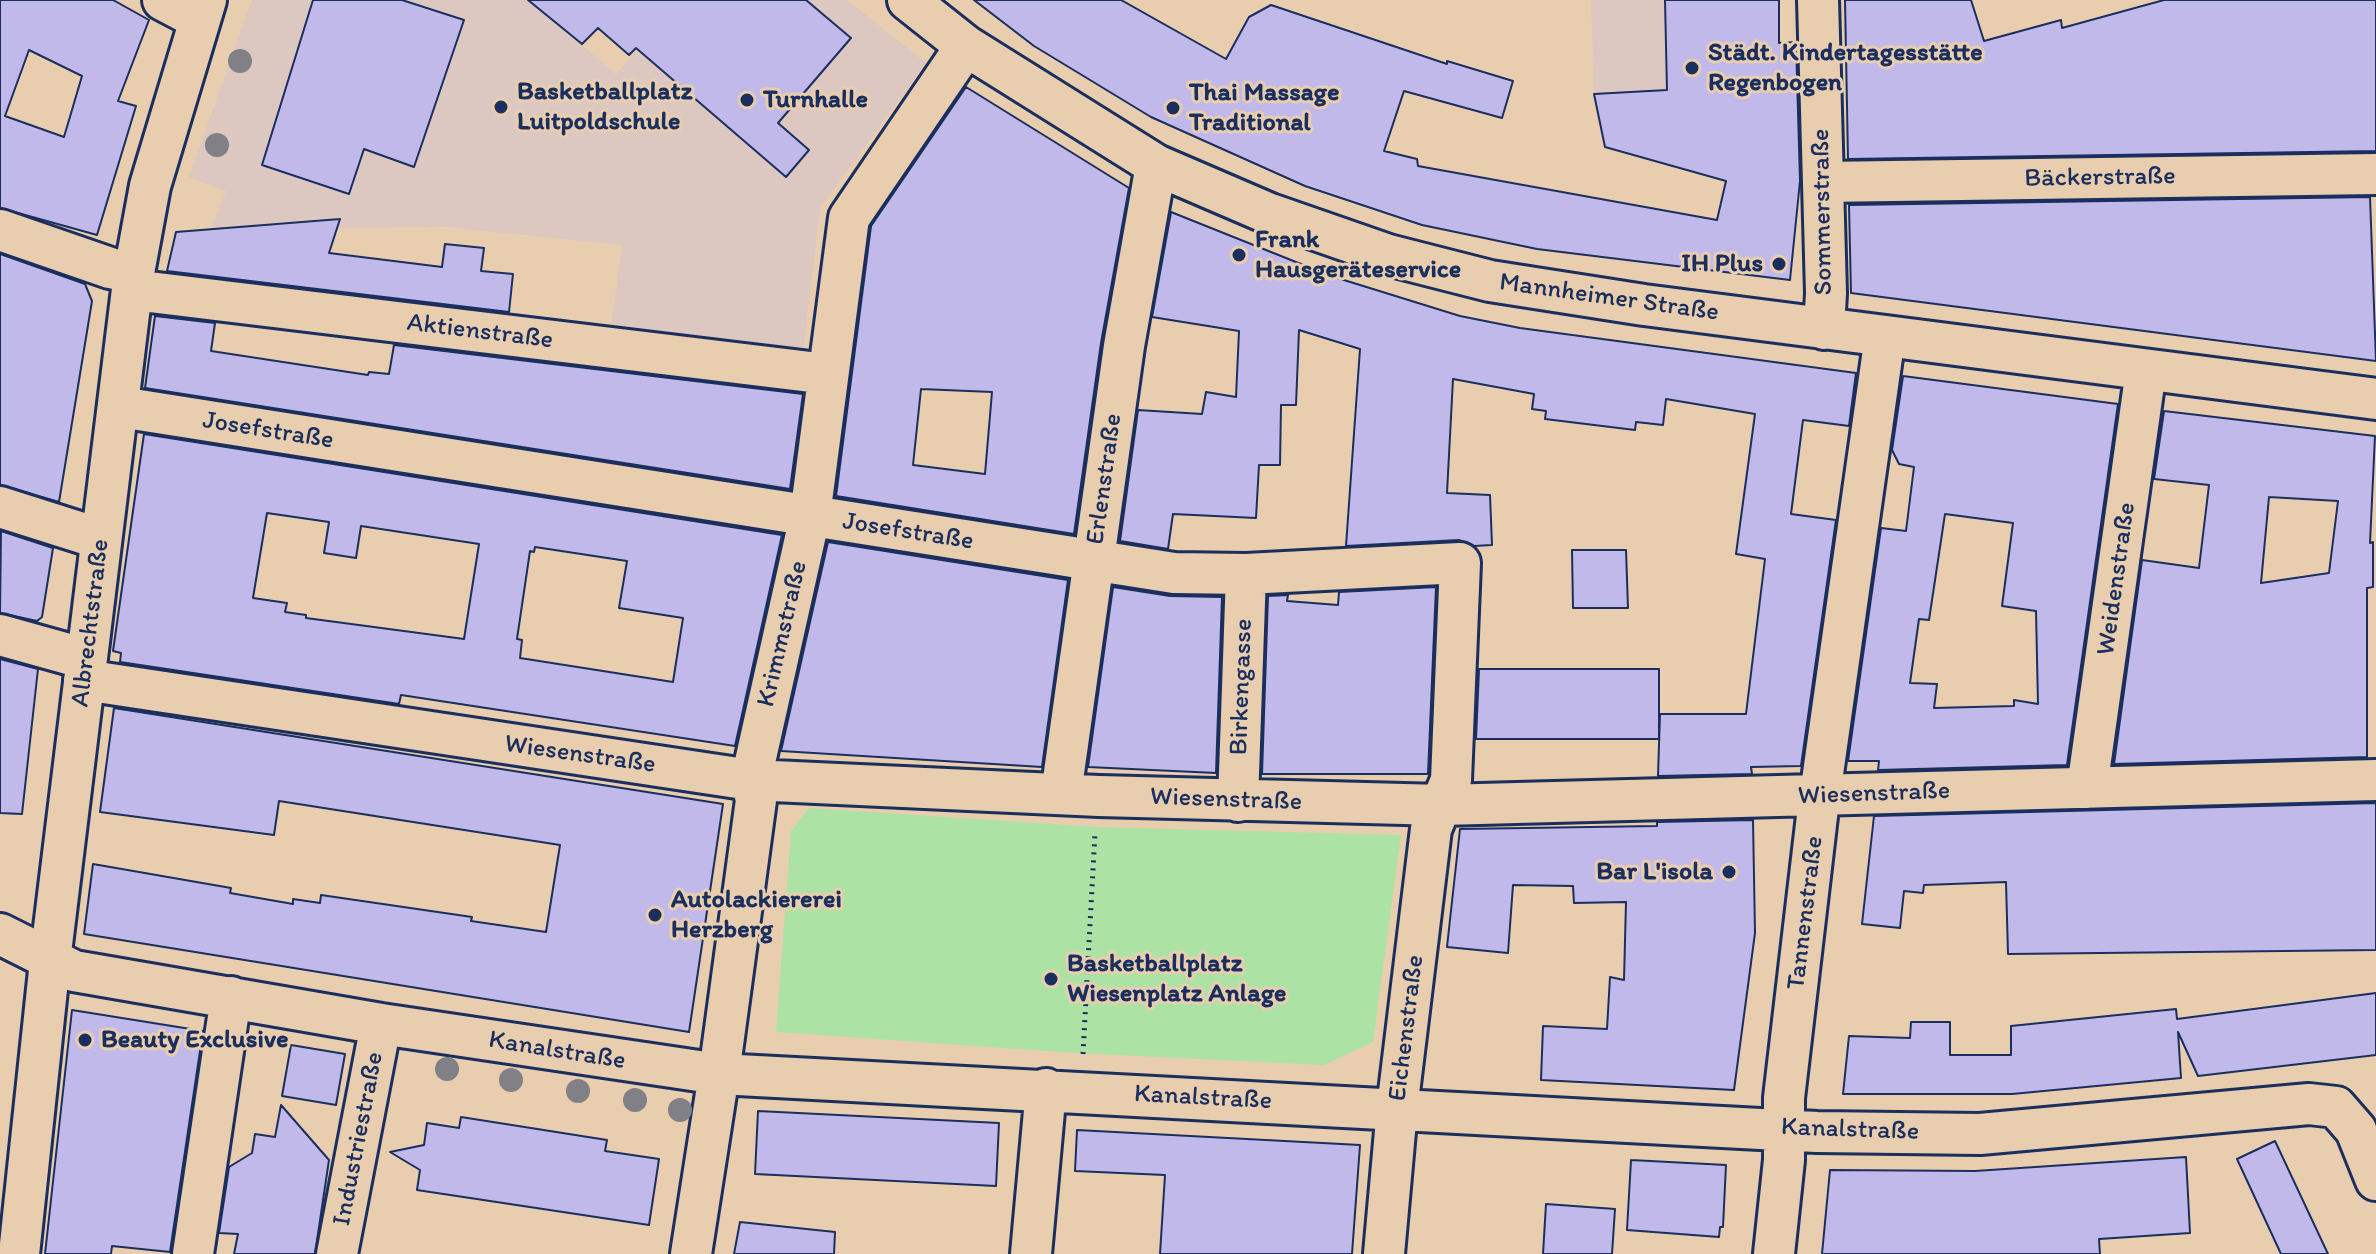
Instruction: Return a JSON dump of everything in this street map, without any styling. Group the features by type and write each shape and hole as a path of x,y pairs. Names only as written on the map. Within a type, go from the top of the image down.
{"street":[{"path":"163,0 203,10"},
{"name":"Mannheimer Straße","path":"908,0 966,46 1156,165 1270,214 1388,255 1490,281 1824,329 2376,399"},
{"name":"Sommerstraße","path":"1818,0 1824,329"},
{"name":"Albrechtstraße","path":"19,1254 50,961 134,281 150,186 203,10"},
{"name":"Krimmstraße","path":"691,1254 756,800 751,780 810,516 849,218 966,46"},
{"name":"Erlenstraße","path":"1061,794 1124,346 1156,165"},
{"name":"Bäckerstraße","path":"1823,182 2376,174"},
{"name":"Aktienstraße","path":"0,230 110,268 134,281 827,374"},
{"name":"Tannenstraße","path":"1774,1254 1784,1160 1782,1129 1820,796 1885,336"},
{"name":"Weidenstraße","path":"2087,788 2146,370"},
{"name":"Josefstraße","path":"120,407 1174,573 1246,574 1460,563 1451,780 1442,805"},
{"path":"0,507 101,539"},
{"name":"Birkengasse","path":"1238,801 1246,574"},
{"name":"Wiesenstraße","path":"0,635 85,670 751,780 1238,801 1442,805 2376,780"},
{"name":"Eichenstraße","path":"1384,1254 1397,1109 1431,829 1442,805"},
{"name":"Kanalstraße","path":"0,934 74,971 381,1024 719,1074 1782,1129 1980,1134 2309,1104 2336,1107 2356,1130 2376,1180"},
{"path":"193,1254 231,997"},
{"name":"Industriestraße","path":"337,1254 381,1024"},
{"path":"1031,1254 1046,1089"}],"path":[{"path":"1083,1063 1095,821"}],"shaded area":[{"path":"252,0 528,0 616,74 680,0 847,0 926,63 820,208 803,352 610,333 622,245 447,227 211,229 226,191 189,177"},
{"name":"Städt. Kindertagesstätte Regenbogen","path":"1591,0 1779,0 1779,42 1790,42 1793,155 1626,93 1594,94"}],"green space":[{"path":"809,808 1097,827 1401,835 1373,1042 1324,1065 1075,1053 776,1032 791,831"}],"building":[{"path":"0,0 113,0 149,20 118,101 136,106 97,235 0,208","holes":["29,50 82,76 64,137 5,116"]},
{"path":"313,0 402,0 464,20 414,167 364,149 349,194 262,165"},
{"name":"Turnhalle","path":"528,0 806,0 851,38 778,123 809,150 786,177 636,48 629,55 598,28 582,44"},
{"path":"974,0 1121,0 1226,59 1249,17 1271,5 1447,64 1447,61 1513,81 1502,118 1404,91 1384,151 1417,159 1418,166 1717,220 1726,181 1605,147 1594,94 1667,90 1665,0 1779,0 1779,43 1796,42 1800,181 1790,280 1537,249 1422,225 1305,186 1151,117 1034,46"},
{"path":"1845,0 1971,0 1984,41 2061,20 2062,28 2164,0 2376,0 2376,151 1848,159"},
{"path":"966,87 1129,188 1101,343 1074,534 836,496 871,226","holes":["921,389 992,392 985,474 913,465"]},
{"path":"2370,197 2376,361 1851,293 1849,205"},
{"path":"1171,212 1331,276 1460,316 1520,328 1856,373 1849,426 1803,420 1791,514 1836,520 1801,766 1751,767 1752,774 1658,776 1660,714 1746,714 1765,559 1736,554 1755,414 1666,399 1663,425 1636,422 1635,430 1545,419 1546,411 1532,409 1534,394 1453,379 1447,493 1490,495 1492,545 1474,546 1459,540 1346,546 1360,349 1299,330 1296,405 1281,405 1280,465 1259,465 1256,518 1173,514 1168,549 1120,541 1138,410 1202,414 1206,392 1236,397 1239,331 1152,317"},
{"path":"340,219 329,253 442,267 445,244 484,248 481,271 513,274 509,312 167,271 176,232"},
{"path":"0,254 85,284 92,301 59,502 0,485"},
{"path":"155,316 215,323 211,351 368,375 369,372 389,374 394,345 803,394 790,489 145,388"},
{"path":"1903,376 2118,404 2067,765 1878,770 1879,761 1848,761 1881,528 1906,531 1914,467 1899,464 1892,450","holes":["1945,514 2013,523 2002,606 2036,611 2038,704 2014,700 2014,706 1934,708 1937,684 1910,683 1919,619 1929,620"]},
{"path":"2164,411 2375,436 2370,543 2373,542 2373,587 2367,588 2367,757 2114,764 2142,560 2199,568 2209,485 2154,479","holes":["2269,497 2338,501 2329,573 2261,583"]},
{"path":"144,434 782,535 735,746 401,695 399,704 120,662 121,653 113,651","holes":["267,513 329,522 324,553 356,558 361,526 479,544 464,639 306,618 306,615 285,612 287,603 253,598","535,547 627,561 619,608 683,618 673,682 520,658 522,640 517,639 530,551 534,552"]},
{"path":"1,531 53,548 42,617 37,621 0,613"},
{"path":"828,542 1068,580 1042,767 781,751"},
{"path":"1572,550 1626,550 1628,608 1573,608"},
{"path":"1113,587 1170,596 1222,597 1216,773 1088,767"},
{"path":"1436,587 1428,774 1262,774 1268,596 1288,595 1287,601 1338,605 1339,592"},
{"path":"0,659 38,669 22,814 0,813"},
{"path":"1479,669 1659,669 1659,739 1476,739"},
{"path":"114,708 723,804 689,1032 84,934 93,864 231,888 230,893 293,904 293,899 320,903 321,895 472,917 471,921 546,932 560,845 279,801 274,835 100,812"},
{"path":"2376,803 2376,950 2008,954 2006,882 1924,885 1923,893 1904,891 1900,928 1862,924 1874,816"},
{"path":"1753,820 1755,933 1734,1090 1541,1080 1543,1026 1607,1029 1610,977 1624,980 1626,902 1574,903 1573,886 1513,885 1508,953 1447,947 1460,829 1657,826 1657,822"},
{"path":"2376,993 2376,1055 2198,1076 2178,1032 2181,1078 2012,1094 1843,1094 1849,1036 1910,1038 1911,1022 1950,1022 1950,1055 2011,1055 2011,1026 2176,1009 2177,1019"},
{"path":"72,1010 203,1031 170,1252 112,1246 111,1254 45,1254"},
{"path":"291,1045 345,1054 336,1105 282,1096"},
{"path":"281,1105 329,1160 315,1254 234,1254 238,1234 219,1233 229,1167 252,1153 255,1134 275,1137"},
{"path":"758,1111 999,1123 996,1186 755,1174"},
{"path":"461,1117 607,1140 605,1151 659,1159 649,1225 417,1190 420,1170 390,1152 424,1145 427,1123 459,1128"},
{"path":"1077,1130 1360,1145 1352,1254 1160,1254 1165,1175 1075,1171"},
{"path":"2275,1141 2328,1254 2281,1254 2237,1159"},
{"path":"2186,1157 2190,1233 2099,1239 2100,1254 1822,1254 1830,1170 1975,1171"},
{"path":"1631,1160 1726,1165 1723,1227 1720,1227 1719,1237 1627,1230"},
{"path":"1546,1204 1615,1209 1612,1254 1543,1254"},
{"path":"740,1222 835,1232 834,1254 734,1254"}],"place":[{"name":"Städt. Kindertagesstätte Regenbogen","path":"1692,68"},
{"name":"Turnhalle","path":"747,100"},
{"name":"Basketballplatz Luitpoldschule","path":"501,107"},
{"name":"Thai Massage Traditional","path":"1173,108"},
{"name":"Frank Hausgeräteservice","path":"1239,255"},
{"name":"IH Plus","path":"1779,264"},
{"name":"Bar L'isola","path":"1729,872"},
{"name":"Autolackiererei Herzberg","path":"655,915"},
{"name":"Basketballplatz Wiesenplatz Anlage","path":"1051,979"},
{"name":"Beauty Exclusive","path":"85,1040"}]}
